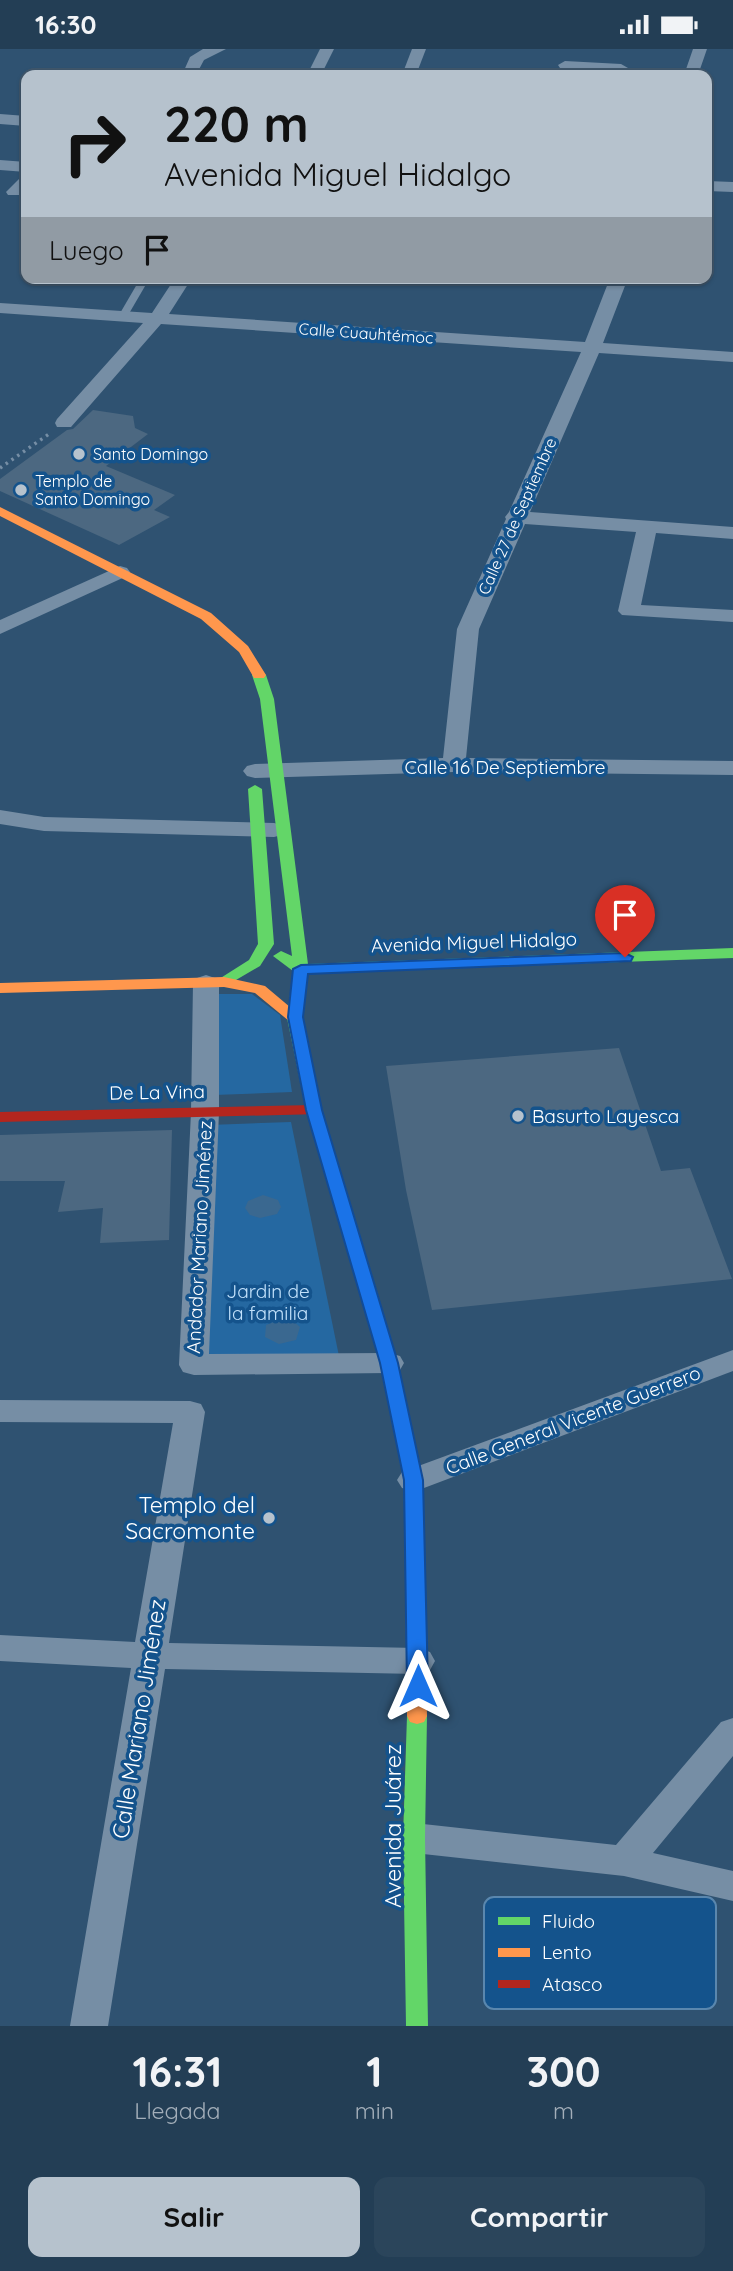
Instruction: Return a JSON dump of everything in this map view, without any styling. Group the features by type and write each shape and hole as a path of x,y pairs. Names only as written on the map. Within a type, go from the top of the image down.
{"main road":[{"path":"0,511 113,576 195,630"},
{"path":"0,524 206,616 232,635 254,662 267,699 257,830 266,944 263,955 255,965 215,982"},
{"name":"Avenida Juárez","path":"262,767 284,831 301,969 295,1017 314,1110 389,1363 414,1480 418,1661 415,1838 417,2026"},
{"path":"261,907 284,961 301,969"},
{"name":"Avenida Miguel Hidalgo","path":"301,969 733,953"},
{"path":"0,988 215,982 260,989 295,1017"},
{"name":"De La Vina","path":"0,1117 314,1110"}],"street":[{"path":"191,70 201,54 219,49"},
{"path":"316,70 327,49"},
{"path":"410,70 419,49"},
{"path":"554,49 564,70 621,68"},
{"path":"693,70 700,49"},
{"path":"0,119 21,121"},
{"path":"0,165 21,167"},
{"path":"712,186 733,187"},
{"path":"64,423 158,317 180,284"},
{"name":"Calle 27 de Septiembre","path":"454,765 468,629 515,517 592,348 617,284"},
{"name":"Calle Cuauhtémoc","path":"0,308 733,357"},
{"path":"515,517 733,533"},
{"path":"647,527 629,611 733,616"},
{"path":"0,628 113,576"},
{"name":"Calle 16 De Septiembre","path":"262,767 454,765 733,768"},
{"path":"0,817 44,824 284,831"},
{"name":"Andador Mariano Jiménez","path":"215,982 205,1112 194,1365 389,1363"},
{"name":"Calle General Vicente Guerrero","path":"414,1480 733,1360"},
{"path":"0,1411 190,1412"},
{"name":"Calle Mariano Jiménez","path":"89,2026 190,1412"},
{"path":"0,1648 148,1656 418,1661"},
{"path":"624,1861 733,1732"},
{"path":"415,1838 624,1861 733,1886"}],"lane":[{"path":"124,315 141,284"}],"path":[{"path":"0,468 64,423"}],"green space":[{"path":"214,994 252,994 280,1015 292,1092 214,1095"},
{"name":"Jardin de la familia","path":"291,1122 340,1361 209,1361 209,1125"}],"shaded area":[{"path":"263,1195 278,1200 281,1207 277,1214 260,1218 250,1215 245,1208 248,1201"},
{"path":"281,1319 293,1321 300,1327 296,1340 279,1344 265,1337 266,1325"}],"building":[{"path":"93,410 133,416 135,428 148,434 106,466 175,495 154,510 170,517 119,545 0,491 0,479 67,430 73,429"},
{"path":"619,1048 661,1171 690,1168 732,1279 432,1310 406,1190 386,1066"},
{"path":"172,1130 169,1240 100,1243 103,1208 58,1212 65,1181 0,1181 0,1135"}],"traffic: fast":[{"path":"259,675 267,699 301,969 295,1018 314,1110 368,1292"},
{"path":"224,982 255,963 266,944 255,789"},
{"path":"281,956 301,969 733,953"},
{"path":"417,1716 414,1838 417,2026"}],"traffic: slow":[{"path":"0,511 206,616 244,649 259,675"},
{"path":"0,988 224,982 260,989 295,1018"},
{"path":"368,1292 389,1363 413,1480 417,1716"}],"traffic: jam":[{"path":"0,1117 314,1110"}],"place":[{"name":"Santo Domingo","path":"79,454"},
{"name":"Templo de Santo Domingo","path":"21,490"},
{"name":"Basurto Layesca","path":"518,1116"},
{"name":"Templo del Sacromonte","path":"269,1518"}],"route":[{"path":"418,1686 414,1480 389,1363 314,1110 295,1017 301,969 625,957"}]}
